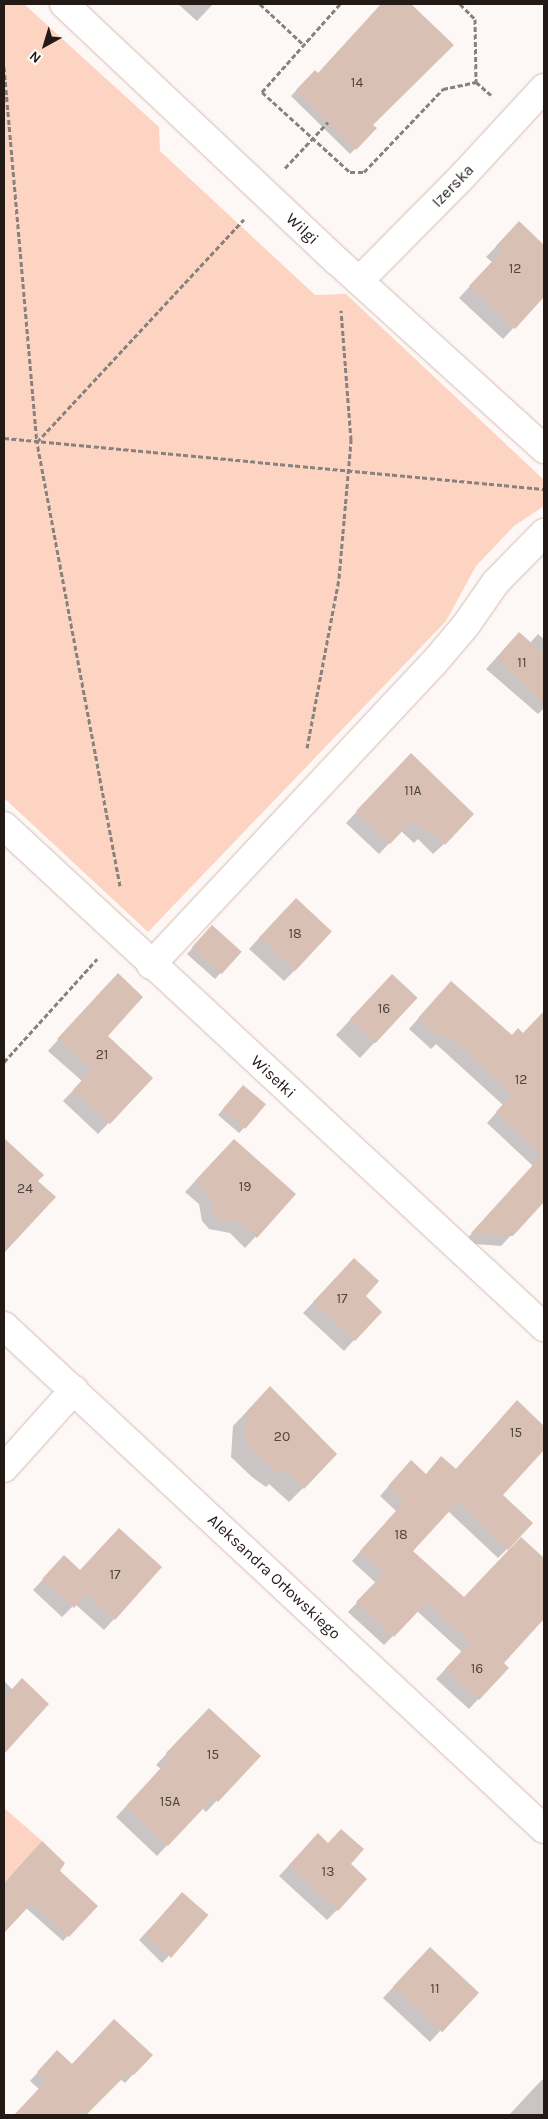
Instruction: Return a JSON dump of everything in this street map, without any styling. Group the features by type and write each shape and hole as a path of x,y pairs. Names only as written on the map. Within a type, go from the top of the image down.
{"street":[{"name":"Wilgi","path":"64,4 337,261 544,449"},
{"name":"Izerska","path":"359,281 460,179 544,88"},
{"path":"151,965 432,665 496,582 544,532"},
{"name":"Wisełki","path":"4,826 151,965 544,1327"},
{"name":"Aleksandra Orłowskiego","path":"4,1326 544,1829"},
{"path":"4,1468 74,1390"}],"path":[{"path":"260,4 304,45"},
{"path":"340,4 262,92 350,172 364,172 444,89 476,82"},
{"path":"460,4 475,19 476,82 497,101"},
{"path":"4,67 37,442 123,906 119,935 4,1062"},
{"path":"283,170 328,122"},
{"path":"37,442 235,231 263,192"},
{"path":"305,754 339,578 351,440 337,261"},
{"path":"4,438 348,473 544,489"}],"shaded area":[{"path":"4,4 24,4 159,127 160,151 315,295 346,294 544,480 544,506 514,526 476,566 446,621 148,932 4,798"},
{"path":"4,1808 42,1841 4,1883"}],"building":[{"path":"381,4 411,4 454,45 373,125 377,128 356,150 296,90 315,70 318,73"},
{"path":"519,221 544,245 544,297 515,329 469,286 502,251 496,246"},
{"path":"519,632 544,654 544,704 496,658"},
{"path":"411,753 474,814 445,845 429,829 426,833 412,821 390,844 356,811"},
{"path":"296,898 332,931 295,971 259,937"},
{"path":"212,925 242,952 222,974 192,947"},
{"path":"118,973 143,997 108,1036 153,1078 110,1124 73,1090 92,1069 57,1039"},
{"path":"392,974 418,998 375,1043 350,1019"},
{"path":"451,981 512,1035 518,1028 523,1033 544,1011 544,1202 513,1236 471,1233 542,1155 496,1112 512,1094 447,1034 442,1039 418,1018"},
{"path":"243,1085 266,1104 245,1129 222,1110"},
{"path":"4,1138 44,1175 38,1181 56,1197 4,1253"},
{"path":"234,1139 296,1194 257,1238 241,1223 223,1221 214,1214 209,1193 195,1181"},
{"path":"354,1258 379,1281 366,1296 382,1312 355,1341 313,1302"},
{"path":"270,1386 337,1454 304,1489 284,1470 281,1474 266,1463 245,1443 247,1411"},
{"path":"517,1400 544,1426 544,1450 503,1495 533,1523 508,1550 458,1502 413,1551 464,1597 521,1537 544,1558 544,1619 504,1663 509,1668 479,1700 445,1669 470,1642 426,1603 394,1637 356,1602 384,1573 360,1551 404,1502 388,1486 411,1460 426,1474 441,1456 456,1469"},
{"path":"119,1528 162,1567 115,1620 86,1594 74,1608 42,1579 64,1555 80,1570"},
{"path":"22,1678 49,1704 4,1754 4,1698"},
{"path":"209,1708 261,1756 218,1802 214,1797 168,1846 126,1806 170,1758 166,1753"},
{"path":"341,1829 364,1849 351,1864 367,1879 338,1911 289,1865 318,1833 328,1843"},
{"path":"42,1841 65,1863 60,1871 98,1906 69,1937 32,1903 4,1933 4,1883"},
{"path":"182,1892 208,1915 171,1958 145,1935"},
{"path":"430,1947 479,1993 442,2032 393,1986"},
{"path":"114,2019 153,2055 134,2075 129,2072 86,2115 14,2115 46,2081 37,2072 57,2050 72,2064"}]}
